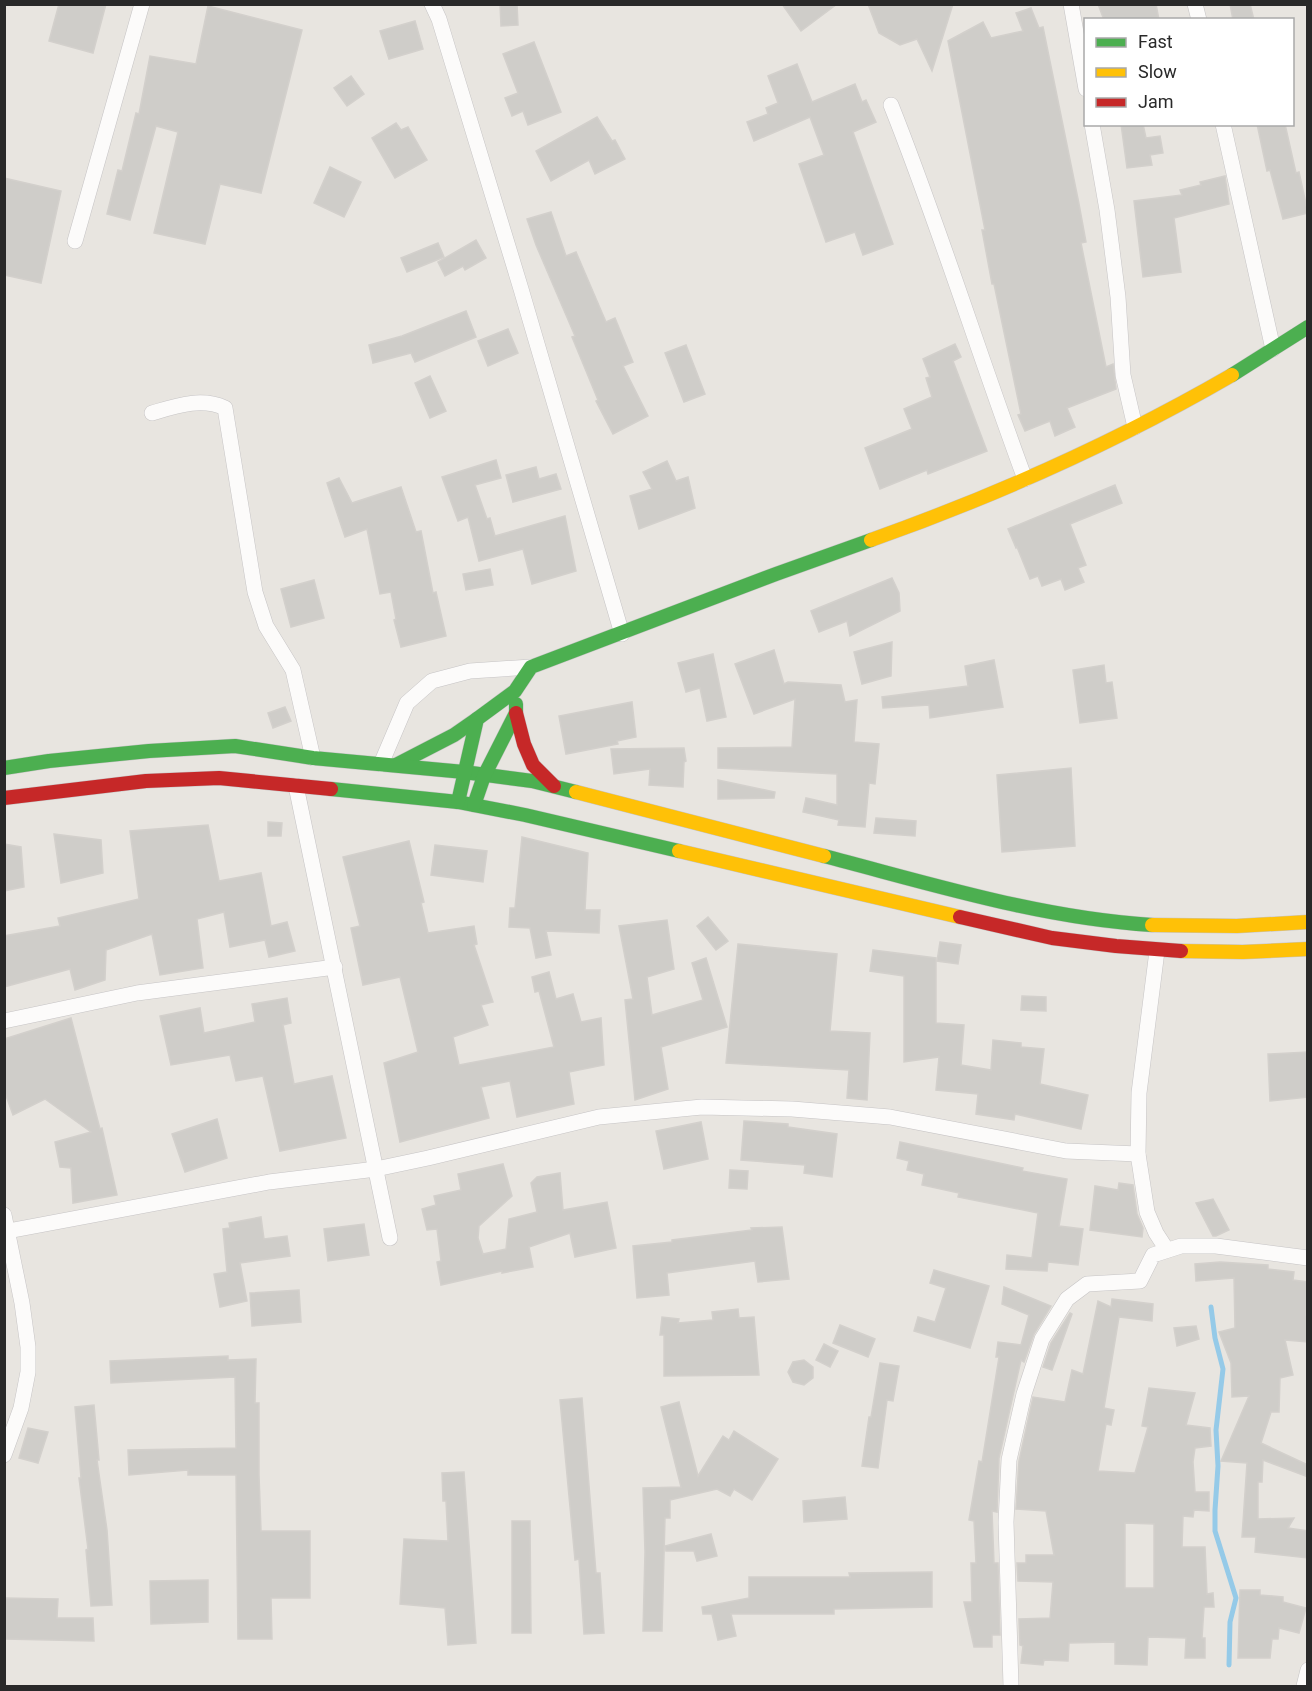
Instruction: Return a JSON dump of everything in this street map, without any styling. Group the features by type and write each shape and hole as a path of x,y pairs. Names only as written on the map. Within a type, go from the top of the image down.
{"main road":[{"path":"388,765 454,735 515,691 531,667 776,573 937,517 1025,479 1135,427 1230,376 1308,327"},
{"path":"515,691 516,713 524,744 533,765 555,787"},
{"path":"474,805 484,776 516,713"},
{"path":"458,802 477,719"},
{"path":"4,768 138,752 236,746 313,758 464,772 555,787 1055,913 1119,922 1203,927 1308,922"},
{"path":"4,798 146,781 219,778 458,802 537,817 1052,938 1117,948 1157,951 1235,953 1308,949"}],"street":[{"path":"75,241 142,4"},
{"path":"432,4 439,19 521,288 622,634"},
{"path":"1071,4 1084,78"},
{"path":"891,105 916,167 1025,479"},
{"path":"1092,126 1107,210 1118,297 1124,375 1135,427"},
{"path":"1223,126 1274,349"},
{"path":"152,413 201,402 213,403 225,408 255,592 266,626 293,670 313,758"},
{"path":"388,765 407,704 432,681 470,671 531,667"},
{"path":"296,786 390,1238"},
{"path":"1157,951 1139,1093 1138,1154 1147,1212 1156,1233 1167,1250"},
{"path":"4,1021 137,993 335,967"},
{"path":"8,1231 269,1182 376,1168 428,1158 599,1117 702,1107 792,1109 890,1117 1066,1151 1138,1154"},
{"path":"4,1215 28,1347 28,1372 21,1408 4,1455"},
{"path":"1011,1686 1006,1522 1009,1460 1024,1394 1042,1339 1067,1299 1087,1284 1140,1281 1153,1255 1181,1246 1216,1246 1308,1258"},
{"path":"1304,1686 1308,1670"}],"building":[{"path":"59,4 106,4 93,53 49,41"},
{"path":"500,4 517,4 518,25 501,26"},
{"path":"782,4 837,4 801,31"},
{"path":"868,4 953,4 932,71 917,39 900,45 879,33"},
{"path":"1098,4 1156,4 1159,18 1103,18"},
{"path":"1230,4 1250,4 1254,18 1233,18"},
{"path":"208,6 302,30 261,193 220,184 205,244 154,233 178,132 156,126 130,220 107,214 118,170 122,171 136,113 139,114 150,56 196,64"},
{"path":"1031,8 1039,28 1043,27 1079,204 1086,242 1081,243 1106,367 1113,364 1116,389 1067,408 1075,427 1055,436 1050,421 1025,431 1018,415 1021,414 994,284 992,284 982,230 985,230 948,41 983,22 991,38 1023,31 1016,13"},
{"path":"415,21 423,49 389,59 380,31"},
{"path":"534,42 561,112 528,125 523,111 512,116 505,98 518,93 503,54"},
{"path":"797,64 812,102 855,84 862,102 866,100 876,122 853,132 893,244 863,255 855,232 826,242 799,164 824,155 810,117 754,141 747,122 768,114 766,108 778,103 768,76"},
{"path":"351,76 364,94 347,106 334,88"},
{"path":"597,117 612,141 615,140 625,159 595,174 589,160 551,181 536,151"},
{"path":"396,123 401,130 408,127 427,160 395,178 372,138"},
{"path":"1121,126 1143,126 1146,138 1160,136 1163,153 1150,155 1152,165 1127,168"},
{"path":"1257,126 1285,126 1308,213 1283,219 1270,170 1267,171"},
{"path":"330,167 361,182 344,217 314,203"},
{"path":"1225,176 1229,204 1174,218 1181,272 1143,277 1134,201 1182,195 1180,190"},
{"path":"4,178 61,191 41,283 4,275"},
{"path":"551,212 566,256 576,252 606,322 615,318 633,362 623,366 648,416 613,434 596,401 598,400 572,337 575,336 527,219"},
{"path":"476,240 486,258 465,270 463,266 445,276 438,262"},
{"path":"438,243 444,257 407,272 401,258"},
{"path":"466,311 476,337 415,362 411,353 373,363 369,345 402,336"},
{"path":"508,329 518,353 488,366 478,341"},
{"path":"955,344 961,357 953,361 987,451 928,474 927,470 880,489 865,448 912,429 904,409 932,397 926,378 930,377 923,359"},
{"path":"686,345 705,394 684,402 665,353"},
{"path":"430,376 446,411 430,418 415,383"},
{"path":"496,460 501,478 475,485 487,519 490,518 495,536 565,516 576,571 532,584 523,549 479,561 468,517 458,521 442,477"},
{"path":"667,461 676,481 688,477 695,508 639,529 630,496 652,489 643,472"},
{"path":"536,467 539,479 556,474 561,489 513,502 506,475"},
{"path":"339,478 352,503 401,487 416,532 421,531 433,593 436,592 446,636 401,647 394,620 396,619 391,592 380,594 367,529 345,537 327,483"},
{"path":"1115,485 1122,503 1070,524 1086,565 1078,568 1084,582 1065,590 1061,579 1042,586 1038,576 1030,579 1008,529"},
{"path":"490,569 493,585 466,590 463,574"},
{"path":"892,578 899,593 900,611 850,636 847,621 819,632 811,611"},
{"path":"314,580 324,618 291,627 281,589"},
{"path":"892,642 891,676 862,684 854,652"},
{"path":"774,650 784,684 788,682 841,685 845,702 857,700 854,742 879,744 875,784 869,783 865,827 838,825 839,820 803,812 806,798 837,805 837,774 718,768 718,748 792,747 795,699 754,714 735,664"},
{"path":"713,654 726,717 707,721 700,688 686,692 678,663"},
{"path":"994,660 1003,707 930,718 929,705 883,708 882,697 968,686 965,666"},
{"path":"1104,665 1106,683 1112,682 1117,718 1080,723 1073,670"},
{"path":"632,702 636,737 617,741 618,744 566,754 559,716"},
{"path":"285,707 291,721 273,728 268,713"},
{"path":"684,748 686,761 684,762 683,787 649,785 650,769 614,774 611,749"},
{"path":"1071,768 1075,846 1002,852 997,775"},
{"path":"718,780 775,792 774,798 718,799"},
{"path":"876,818 916,821 915,836 874,833"},
{"path":"268,822 282,823 281,836 268,836"},
{"path":"208,825 219,881 261,873 271,926 287,922 295,951 269,957 265,940 230,947 224,912 197,919 203,968 160,975 152,934 106,950 105,980 75,990 70,969 4,987 4,936 60,926 58,918 139,899 130,831"},
{"path":"54,834 101,840 103,873 61,883"},
{"path":"522,837 588,853 585,910 600,910 599,933 546,931 551,955 536,958 530,928 509,927 510,908 515,908"},
{"path":"409,841 424,902 421,903 428,933 474,926 477,944 474,945 493,1002 481,1005 488,1025 453,1037 459,1065 554,1047 539,991 535,992 532,977 549,972 556,999 573,994 581,1022 601,1018 604,1065 569,1072 574,1104 517,1117 510,1081 481,1087 489,1118 400,1142 384,1063 418,1052 400,977 363,985 351,928 360,926 343,857"},
{"path":"4,844 21,847 24,887 4,891"},
{"path":"435,845 487,851 483,882 431,875"},
{"path":"708,917 728,941 716,950 697,926"},
{"path":"667,920 674,969 647,977 652,1015 703,1000 692,963 706,958 727,1027 661,1047 668,1089 635,1100 625,1000 633,999 619,926"},
{"path":"940,942 961,945 958,964 937,961"},
{"path":"738,944 837,954 830,1031 870,1033 867,1100 847,1098 849,1070 726,1063"},
{"path":"873,950 936,958 936,1023 964,1025 961,1065 991,1070 993,1040 1021,1043 1021,1047 1044,1049 1040,1084 1088,1095 1081,1129 1015,1114 1014,1120 976,1114 978,1094 936,1090 939,1057 904,1062 904,976 870,971"},
{"path":"1022,996 1046,997 1046,1011 1021,1010"},
{"path":"287,998 291,1023 283,1025 294,1084 332,1076 346,1138 280,1151 263,1076 236,1081 230,1055 171,1065 160,1016 200,1008 204,1033 255,1022 252,1004"},
{"path":"71,1018 100,1129 102,1128 117,1195 73,1203 71,1168 60,1167 55,1142 91,1132 45,1099 13,1115 4,1090 4,1039"},
{"path":"1308,1052 1308,1097 1270,1101 1268,1054"},
{"path":"217,1119 227,1158 185,1172 172,1134"},
{"path":"744,1121 788,1124 788,1127 837,1134 832,1177 804,1173 805,1165 741,1160"},
{"path":"701,1122 708,1159 664,1169 656,1131"},
{"path":"900,1142 1023,1168 1022,1171 1067,1179 1059,1226 1083,1229 1078,1265 1048,1262 1047,1271 1006,1269 1007,1255 1032,1258 1038,1213 958,1197 959,1193 922,1185 924,1174 907,1170 909,1161 897,1158"},
{"path":"503,1164 512,1196 479,1226 478,1238 483,1254 506,1249 509,1219 537,1212 531,1183 537,1177 560,1173 563,1210 607,1202 616,1248 575,1257 570,1233 529,1247 533,1267 502,1273 502,1271 441,1285 437,1262 441,1261 437,1229 427,1230 422,1209 436,1205 434,1196 461,1190 458,1174"},
{"path":"730,1170 748,1171 747,1189 729,1188"},
{"path":"1119,1183 1133,1185 1137,1214 1143,1228 1142,1237 1090,1230 1095,1186 1118,1190"},
{"path":"1213,1199 1229,1230 1216,1236 1213,1236 1196,1203"},
{"path":"261,1217 264,1239 287,1236 290,1256 240,1263 247,1301 220,1307 214,1274 227,1272 223,1229 230,1228 229,1223"},
{"path":"364,1224 369,1255 328,1261 324,1229"},
{"path":"782,1227 789,1279 758,1282 755,1261 667,1273 669,1295 637,1298 633,1246 752,1230 751,1228"},
{"path":"1220,1262 1268,1265 1268,1269 1294,1272 1293,1280 1308,1282 1306,1315 1308,1315 1308,1342 1285,1340 1293,1375 1280,1378 1279,1412 1271,1412 1261,1443 1308,1465 1308,1477 1263,1460 1262,1482 1258,1482 1258,1519 1294,1518 1288,1528 1308,1531 1308,1558 1255,1552 1256,1537 1242,1537 1247,1463 1221,1461 1249,1396 1232,1397 1231,1363 1219,1332 1235,1328 1234,1278 1196,1281 1195,1264"},
{"path":"934,1270 989,1286 970,1348 914,1331 918,1317 935,1322 946,1288 930,1283"},
{"path":"1004,1287 1051,1306 1034,1334 1024,1362 1021,1360 999,1458 997,1512 992,1511 994,1563 998,1563 1000,1635 992,1635 992,1647 974,1647 964,1602 972,1602 971,1563 976,1563 974,1521 969,1520 979,1461 982,1462 999,1357 996,1357 998,1342 1021,1345 1029,1315 1002,1304"},
{"path":"299,1290 301,1322 252,1326 250,1293"},
{"path":"1112,1299 1153,1304 1152,1321 1119,1317 1104,1408 1114,1410 1111,1425 1106,1424 1098,1471 1135,1473 1148,1427 1142,1426 1149,1388 1195,1393 1186,1425 1210,1428 1211,1446 1195,1448 1193,1462 1195,1492 1209,1492 1209,1511 1194,1510 1193,1517 1183,1516 1182,1547 1205,1547 1207,1594 1213,1593 1214,1607 1204,1607 1202,1638 1205,1638 1205,1658 1185,1658 1186,1638 1148,1637 1147,1665 1115,1664 1115,1642 1069,1643 1068,1661 1044,1660 1043,1665 1021,1663 1023,1646 1020,1645 1019,1619 1050,1618 1053,1582 1018,1581 1017,1563 1026,1563 1026,1555 1054,1555 1046,1511 1016,1509 1019,1461 1033,1397 1065,1402 1072,1370 1083,1374 1098,1301 1111,1307","holes":["1125,1523 1154,1524 1154,1588 1125,1588"]},
{"path":"738,1309 739,1318 754,1317 759,1375 664,1376 664,1335 660,1335 662,1317 679,1319 678,1323 713,1320 712,1312"},
{"path":"1070,1313 1072,1314 1052,1370 1043,1367 1051,1343"},
{"path":"840,1325 875,1339 868,1357 833,1343"},
{"path":"1196,1326 1199,1339 1177,1346 1174,1328"},
{"path":"824,1344 838,1351 830,1367 816,1360"},
{"path":"228,1356 228,1360 256,1359 255,1403 259,1403 261,1531 310,1531 310,1598 271,1598 272,1639 238,1639 236,1475 188,1475 188,1470 129,1475 128,1450 236,1448 235,1377 111,1383 110,1361"},
{"path":"804,1360 813,1367 813,1378 804,1385 793,1382 788,1372 793,1362"},
{"path":"880,1363 899,1366 893,1401 887,1400 878,1468 862,1466"},
{"path":"582,1398 596,1573 600,1573 604,1633 584,1634 579,1559 575,1560 560,1400"},
{"path":"679,1402 698,1476 723,1436 729,1440 734,1431 778,1459 752,1500 734,1489 730,1496 717,1489 670,1500 670,1518 665,1518 662,1631 643,1631 645,1552 643,1488 681,1487 661,1407"},
{"path":"94,1405 99,1460 97,1460 107,1530 112,1605 91,1606 75,1407"},
{"path":"28,1428 48,1432 38,1463 19,1458"},
{"path":"464,1472 476,1643 448,1645 445,1608 400,1604 404,1539 448,1541 442,1473"},
{"path":"845,1497 847,1519 804,1522 803,1501"},
{"path":"512,1521 530,1521 531,1633 512,1633"},
{"path":"711,1534 717,1556 697,1561 694,1551 666,1551 665,1546"},
{"path":"932,1572 932,1607 834,1609 834,1614 731,1614 736,1636 718,1640 712,1614 703,1614 702,1607 749,1598 749,1577 850,1577 849,1573"},
{"path":"208,1580 208,1622 151,1624 150,1581"},
{"path":"1240,1590 1260,1590 1260,1595 1283,1597 1283,1602 1306,1608 1299,1633 1279,1628 1278,1639 1272,1639 1270,1658 1238,1658"},
{"path":"4,1598 58,1599 57,1618 93,1618 94,1641 4,1639"}],"waterway":[{"path":"1211,1307 1215,1338 1223,1369 1216,1430 1218,1466 1215,1531 1236,1598 1230,1622 1229,1665"}],"traffic: fast":[{"path":"1232,375 1308,327"},
{"path":"458,802 477,719 515,691 531,667 871,540"},
{"path":"474,805 484,776 516,713 516,704"},
{"path":"396,765 454,735 477,719"},
{"path":"4,768 149,751 235,746 313,758 464,772 532,781 576,792"},
{"path":"331,789 458,802 525,815 679,851"},
{"path":"824,856 1027,907 1110,921 1152,925"}],"traffic: slow":[{"path":"871,540 964,505 1055,466 1145,422 1232,375"},
{"path":"576,792 824,856"},
{"path":"679,851 960,917"},
{"path":"1152,925 1237,926 1308,922"},
{"path":"1181,951 1243,952 1308,949"}],"traffic: jam":[{"path":"516,713 524,744 533,765 554,786"},
{"path":"4,798 146,781 219,778 331,789"},
{"path":"960,917 1052,938 1181,951"}]}
